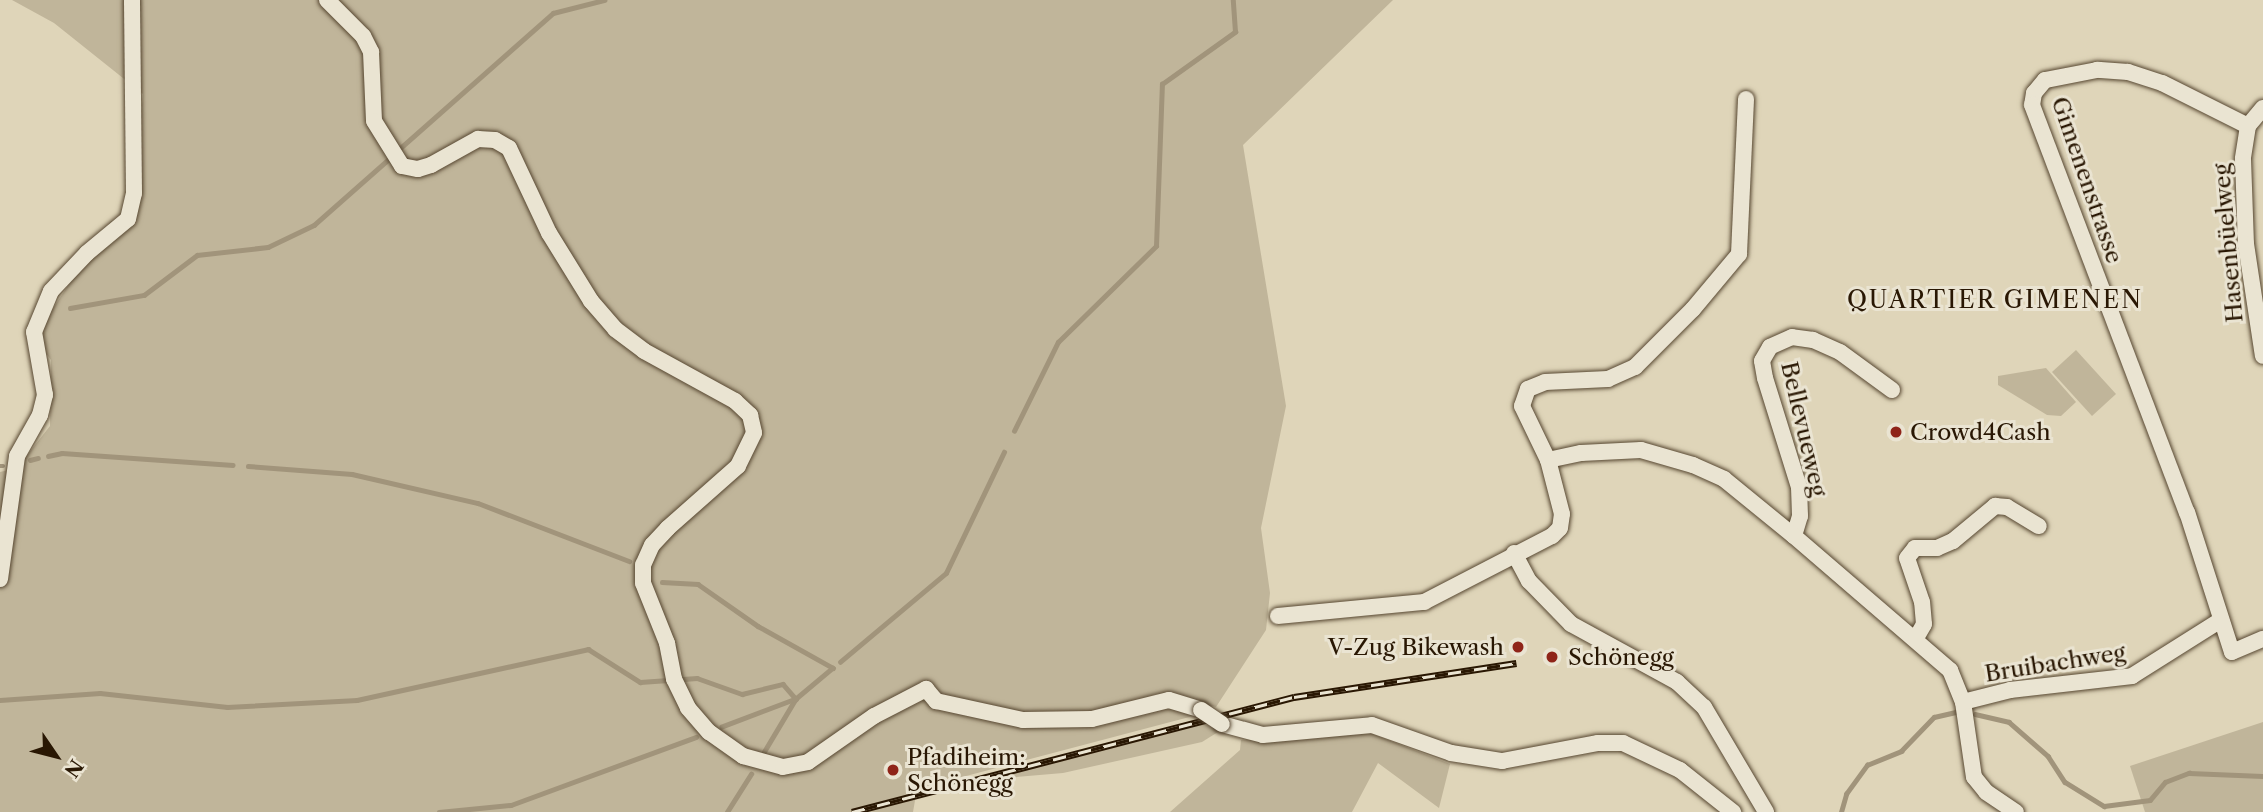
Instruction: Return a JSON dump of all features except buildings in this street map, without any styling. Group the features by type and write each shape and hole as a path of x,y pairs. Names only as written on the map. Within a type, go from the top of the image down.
{"street":[{"path":"0,579 17,456 40,415 45,395 34,332 51,292 87,253 128,219 134,194 132,0"},
{"path":"327,0 363,36 371,52 370,91 382,139 402,166 418,169 478,139 495,140 509,148 522,168 549,233 591,301 615,329 644,351 735,401 750,415 754,433 738,466 668,528 652,545 643,565 643,583 667,643 674,679 688,708 709,732 743,756 783,768 808,762 874,716 926,689 936,701 1023,720 1092,719 1169,700 1201,710 1222,724 1263,735 1372,725 1451,753 1502,761 1598,743 1623,743 1681,770 1733,812"},
{"name":"Gimenenstrasse","path":"2221,620 2187,512 2032,105 2034,93 2045,80 2096,70 2128,72 2162,83 2248,126"},
{"path":"1278,615 1424,602 1560,528 1562,514 1548,460 1522,406 1528,389 1545,382 1608,379 1634,367 1693,309 1739,254 1746,99"},
{"path":"2248,126 2263,108"},
{"name":"Hasenbüelweg","path":"2248,126 2243,159 2246,244 2263,356"},
{"name":"Bellevueweg","path":"1794,536 1800,516 1799,487 1765,378 1762,361 1770,347 1793,337 1813,340 1840,352 1892,390"},
{"path":"1548,460 1621,449 1681,461 1724,478 1916,638 1950,670 1963,702 1974,777 1986,792 2016,812"},
{"path":"1916,638 1924,624 1922,602 1907,558 1915,548 1937,548 1953,541 1995,506 2007,507 2039,526"},
{"path":"1514,553 1529,581 1570,624 1677,682 1704,707 1766,812"},
{"path":"2221,620 2232,652 2263,639"},
{"name":"Bruibachweg","path":"1963,702 2010,690 2132,676 2221,620"}],"shaded area":[{"path":"12,0 1393,0 1243,145 1286,406 1261,528 1270,593 1266,630 1216,707 1156,694 1103,714 1034,715 939,697 935,704 1034,723 1105,720 1168,708 1197,715 917,789 913,812 0,812 0,472 17,468 50,426 51,360 34,337 111,221 131,219 143,94 54,23"},
{"path":"2076,350 2116,394 2092,416 2052,372"},
{"path":"2046,368 2076,402 2061,416 2047,415 1998,385 1998,376"},
{"path":"1208,721 1219,728 1218,732 1202,742 1063,773 983,780"},
{"path":"2263,722 2263,812 2145,812 2130,766"},
{"path":"1370,733 1450,764 1439,808 1378,763 1352,812 1170,812 1240,750 1241,740"}],"waterway":[{"path":"397,151 553,13 604,0"},
{"path":"1014,431 1058,342 1156,246 1162,84 1235,32 1233,0"},
{"path":"70,308 144,295 197,255 268,247 314,225 391,157"},
{"path":"840,662 946,573 1004,452"},
{"path":"48,456 62,453 233,465"},
{"path":"30,460 38,458"},
{"path":"248,466 352,474 478,503 629,561"},
{"path":"662,582 698,584 758,626 833,668 796,699 765,751"},
{"path":"0,700 100,693 227,707 357,700 588,649 640,682 697,678 742,694 783,684 796,699 722,727"},
{"name":"Bruibachweg","path":"1841,812 1846,794 1867,765 1901,751 1934,717 1956,712"},
{"name":"Bruibachweg","path":"1975,714 2009,722 2048,756 2065,782 2104,806 2150,800 2165,782 2189,773 2263,776"},
{"path":"439,812 511,805 696,737"},
{"path":"727,812 751,774"}],"railway":[{"path":"852,812 1294,697 1516,663"}],"place":[{"name":"Crowd4Cash","path":"1896,432"},
{"name":"V-Zug Bikewash","path":"1518,647"},
{"name":"Schönegg","path":"1552,657"},
{"name":"Pfadiheim: Schönegg","path":"893,770"}],"district":[{"name":"QUARTIER GIMENEN","path":"1995,300"}]}
